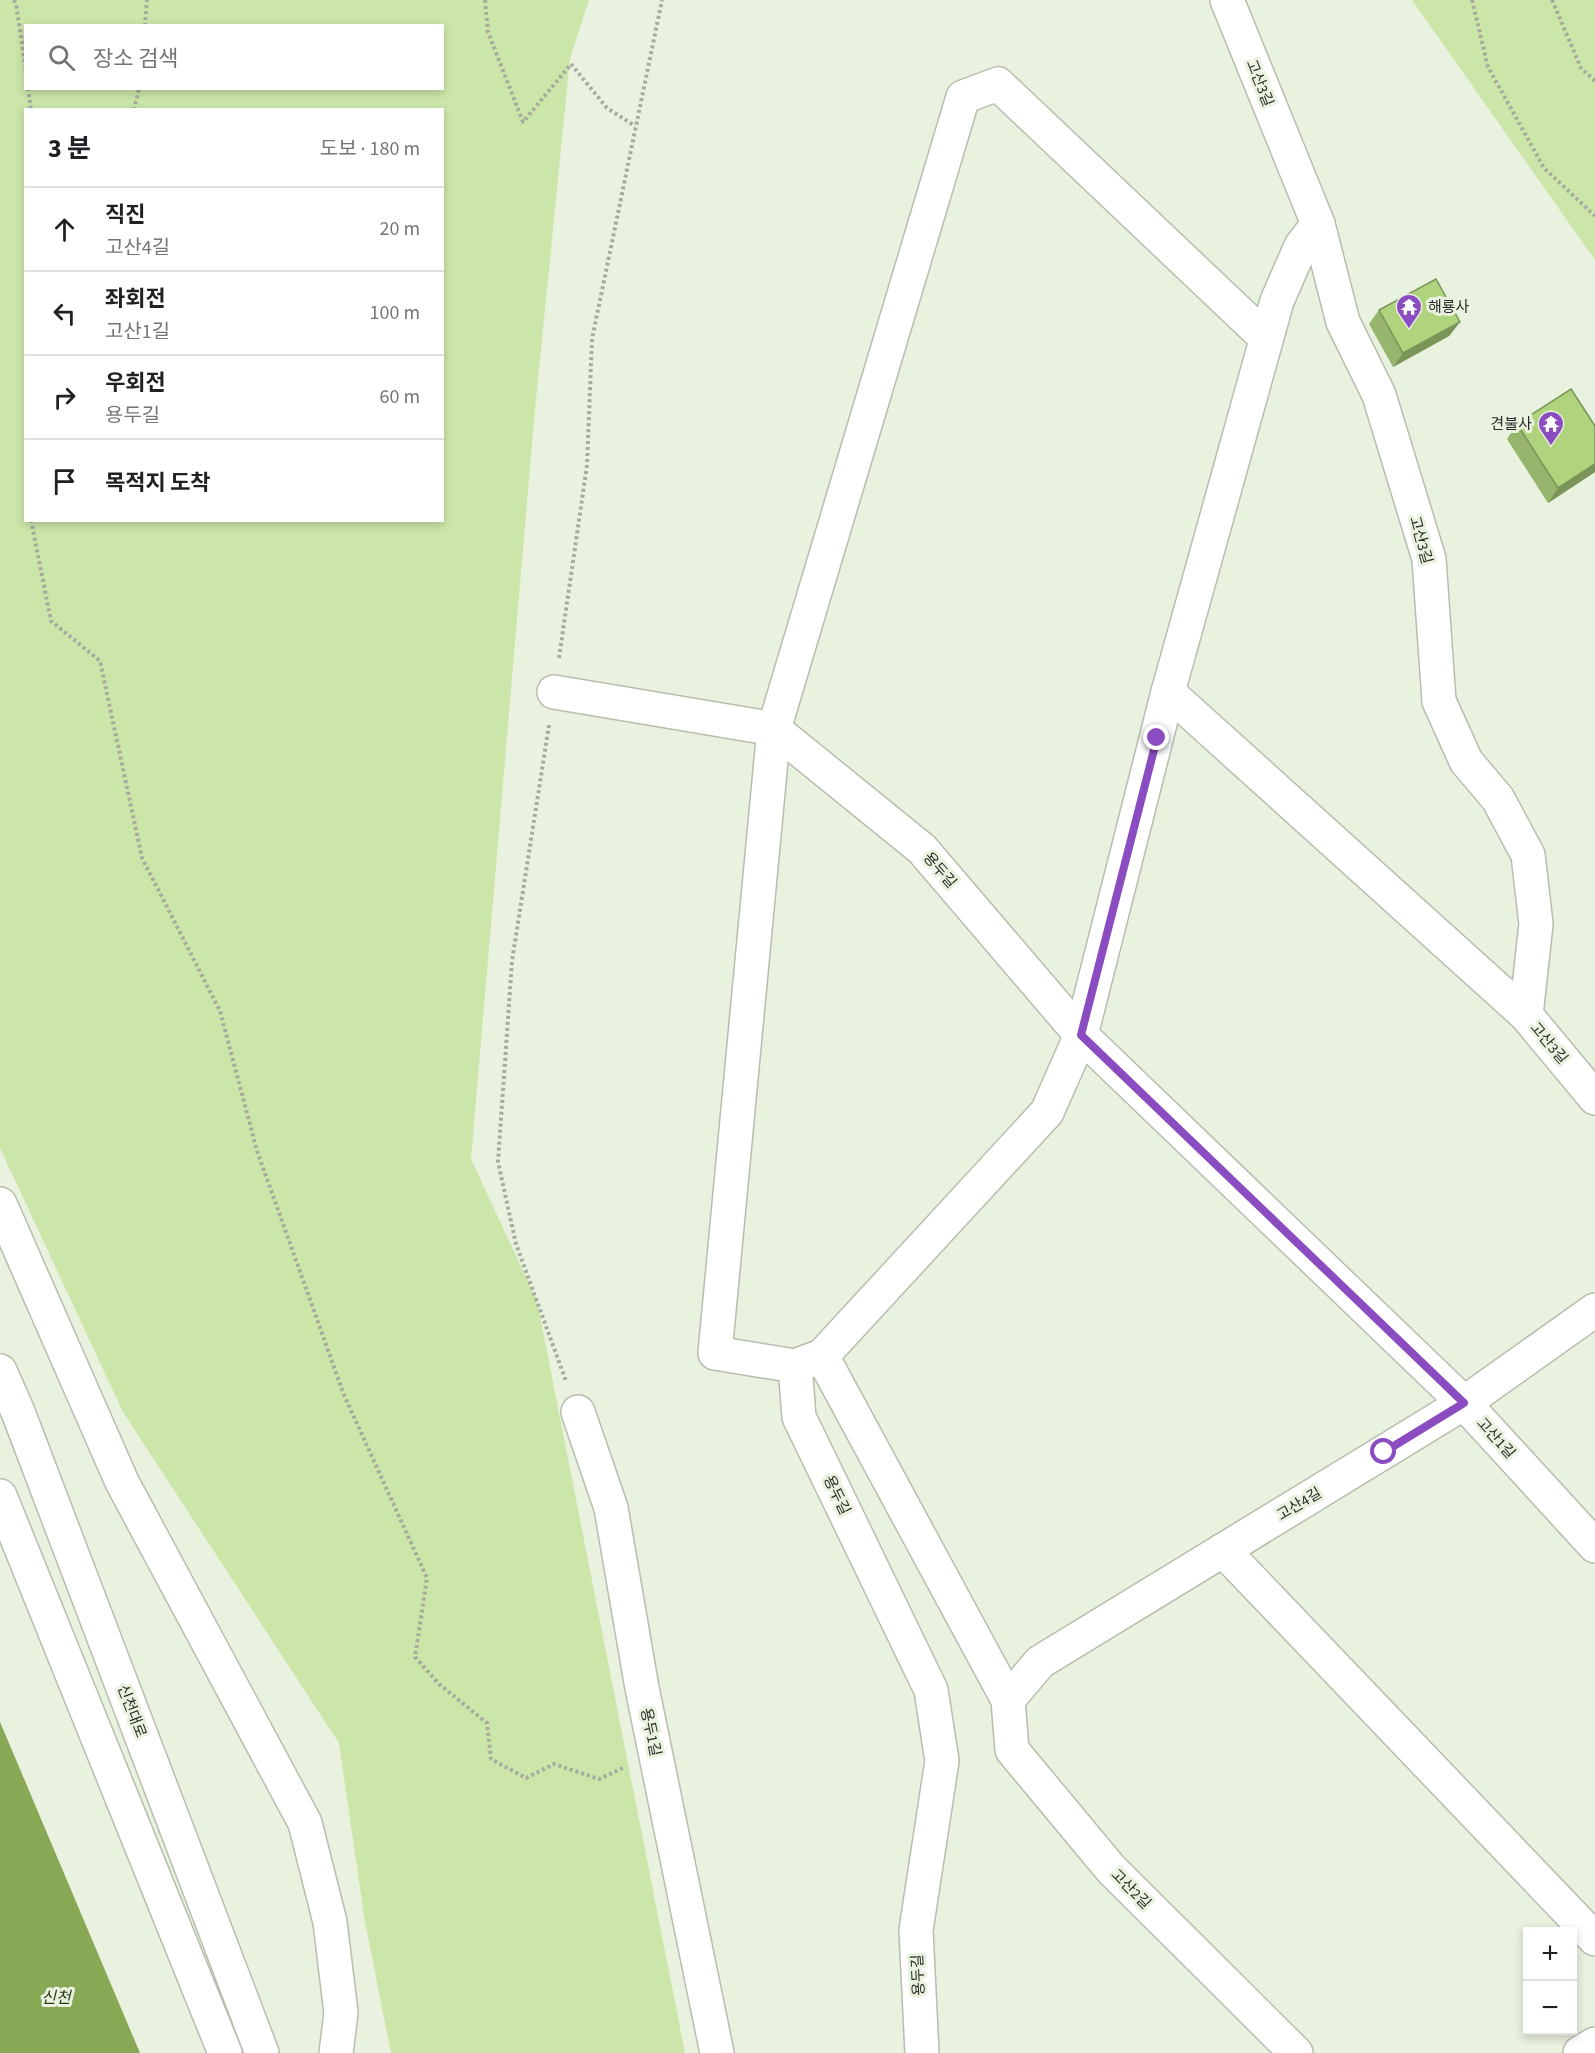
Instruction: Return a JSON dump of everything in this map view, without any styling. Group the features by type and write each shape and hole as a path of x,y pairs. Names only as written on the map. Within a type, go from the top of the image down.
{"main road":[{"name":"고산3길","path":"1227,0 1318,224 1343,322 1379,395 1429,559 1439,701 1466,761 1498,800 1528,855 1536,924 1526,1015 1595,1098"},
{"path":"808,1361 715,1353 774,729 963,97 998,84 1266,338"},
{"path":"808,1361 1047,1112 1081,1035 1168,692 1266,338 1277,302 1301,246 1318,224"},
{"path":"554,692 774,729"},
{"path":"1168,692 1526,1015"},
{"name":"용두길","path":"774,729 922,849 1081,1035"},
{"name":"고산1길","path":"1081,1035 1464,1403 1595,1546"},
{"path":"0,1204 122,1482 305,1823 330,1922 341,2013 336,2053"},
{"name":"고산4길","path":"1008,1700 1040,1662 1464,1403 1595,1310"},
{"path":"808,1361 1008,1700"},
{"name":"용두길","path":"808,1361 799,1417 931,1690 942,1761 916,1930 922,2053"},
{"name":"신천대로","path":"0,1371 18,1412 262,2053"},
{"name":"용두1길","path":"578,1413 610,1508 656,1753 717,2053"},
{"path":"0,1496 225,2053"},
{"path":"1223,1550 1595,1939"},
{"name":"고산2길","path":"1008,1700 1012,1750 1111,1869 1296,2053"},
{"path":"1580,2053 1595,2044"}],"path":[{"path":"14,0 24,58"},
{"path":"145,24 147,0"},
{"path":"485,0 488,32 523,122 571,64 607,108 635,126"},
{"path":"1472,0 1488,67 1544,168 1595,216"},
{"path":"1552,0 1581,68 1595,81"},
{"path":"28,90 31,108"},
{"path":"134,108 139,90"},
{"path":"31,522 51,621 100,661 142,858 220,1011 257,1151 344,1395 427,1578 415,1657 439,1684 487,1723 491,1759 526,1779 554,1764 599,1779 656,1753"}],"shaded area":[{"path":"0,0 589,0 570,58 534,420 471,1159 537,1301 685,2053 391,2053 365,1922 339,1743 123,1412 0,1148"},
{"path":"1412,0 1595,0 1595,260"}],"water":[{"name":"신천","path":"0,1722 140,2053 0,2053"}],"building":[{"name":"해룡사","path":"1436,279 1460,322 1403,353 1379,310"},
{"name":"견불사","path":"1571,389 1595,426 1595,464 1558,488 1517,424"}],"place":[{"name":"해룡사","path":"1409,330"},
{"name":"견불사","path":"1551,447"}],"route":[{"path":"1157,738 1081,1035 1464,1403 1384,1452"}]}
